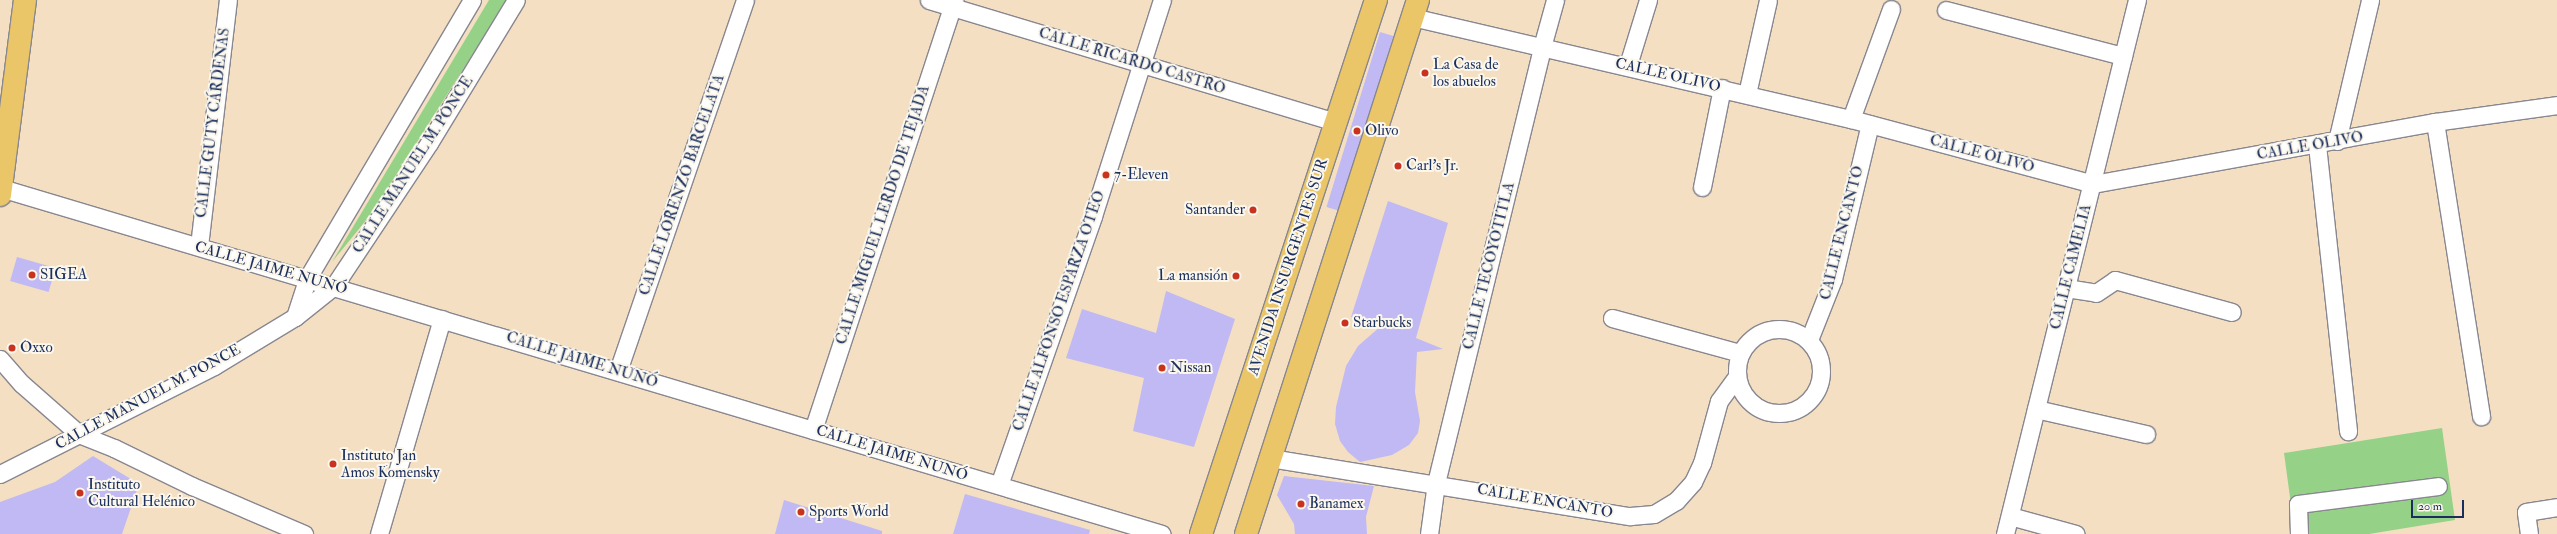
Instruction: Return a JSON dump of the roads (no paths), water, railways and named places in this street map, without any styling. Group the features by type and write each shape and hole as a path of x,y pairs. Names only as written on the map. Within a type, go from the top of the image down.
{"main road":[{"path":"0,191 25,0"},
{"name":"AVENIDA INSURGENTES SUR","path":"1201,534 1376,0"},
{"path":"1246,534 1415,8"}],"street":[{"name":"CALLE GUTY CÁRDENAS","path":"198,246 228,0"},
{"name":"CALLE MANUEL M. PONCE","path":"295,317 307,279 472,0"},
{"name":"CALLE MANUEL M. PONCE","path":"0,474 214,366 295,317 334,286 429,143 516,0"},
{"name":"CALLE LORENZO BARCELATA","path":"618,371 745,0"},
{"name":"CALLE RICARDO CASTRO","path":"929,0 952,2 1141,63 1336,122"},
{"name":"CALLE ALFONSO ESPARZA OTEO","path":"998,485 1093,216 1162,0"},
{"name":"CALLE TECOYOTITLA","path":"1429,534 1436,483 1542,46 1555,0"},
{"path":"1628,65 1648,0"},
{"path":"1747,94 1768,0"},
{"name":"CALLE CAMELIA","path":"2006,534 2137,0"},
{"path":"2337,141 2370,0"},
{"name":"CALLE MIGUEL LERDO DE TEJADA","path":"813,430 952,2"},
{"name":"CALLE OLIVO","path":"1415,8 1542,46 1628,65 1851,119 2092,184 2317,145 2435,122 2557,105"},
{"path":"1851,119 1890,9"},
{"path":"1946,10 2123,56"},
{"path":"1702,187 1722,88"},
{"path":"2435,122 2481,416"},
{"name":"CALLE ENCANTO","path":"1809,340 1833,278 1870,124"},
{"path":"2317,145 2348,431"},
{"name":"CALLE JAIME NUNÓ","path":"0,191 198,246 334,286 1162,534"},
{"path":"2066,288 2096,293 2115,280 2232,312"},
{"path":"1612,318 1740,353"},
{"path":"379,534 442,319"},
{"path":"1777,328 1799,333 1809,340 1817,351 1822,364 1822,378 1817,391 1809,402 1797,410 1784,413 1770,413 1757,408 1747,399 1739,387 1736,376 1740,353 1755,336 1777,328"},
{"path":"0,360 22,384 79,434 114,448 192,486 304,534"},
{"name":"CALLE ENCANTO","path":"1270,458 1436,483 1630,516 1654,514 1676,501 1693,482 1702,463 1719,401 1736,376"},
{"path":"2036,409 2146,434"},
{"path":"2299,534 2298,504 2438,486"},
{"path":"2529,534 2526,512 2557,507"},
{"path":"2010,516 2076,534"}],"place":[{"name":"La Casa de los abuelos","path":"1425,73"},
{"name":"Olivo","path":"1357,131"},
{"name":"Carl's Jr.","path":"1398,166"},
{"name":"7-Eleven","path":"1106,175"},
{"name":"Santander","path":"1253,210"},
{"name":"SIGEA","path":"32,275"},
{"name":"La mansión","path":"1236,276"},
{"name":"Starbucks","path":"1345,323"},
{"name":"Oxxo","path":"12,348"},
{"name":"Nissan","path":"1162,368"},
{"name":"Instituto Jan Amos Komensky","path":"333,464"},
{"name":"Instituto Cultural Helénico","path":"80,493"},
{"name":"Banamex","path":"1301,504"},
{"name":"Sports World","path":"801,512"}]}
